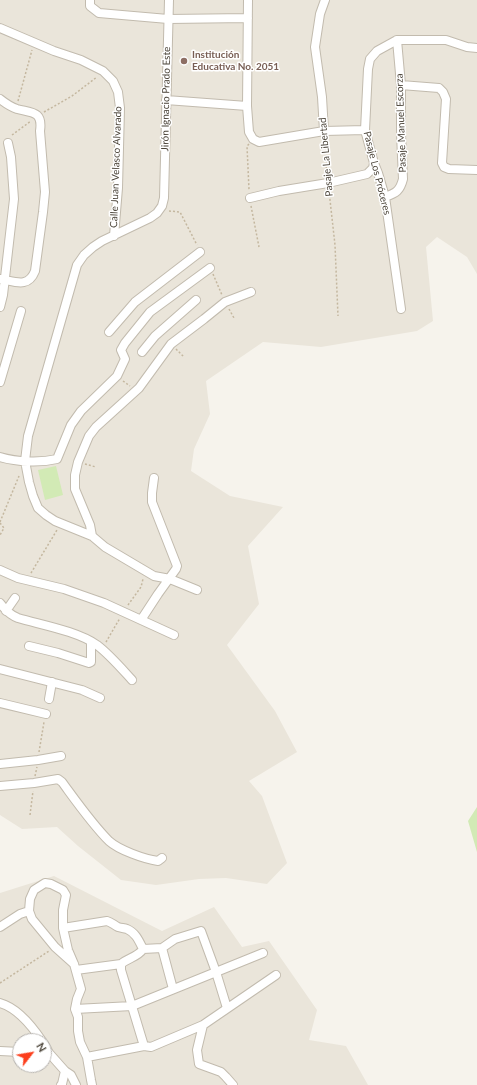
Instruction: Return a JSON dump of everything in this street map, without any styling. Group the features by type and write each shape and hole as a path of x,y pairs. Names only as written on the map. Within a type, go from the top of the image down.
{"street":[{"path":"90,0 90,6 99,13 168,19 248,18"},
{"name":"Jirón Ignacio Prado Este","path":"114,236 157,213 162,206 164,198 169,0"},
{"path":"248,0 247,106 249,132 253,139 259,142 324,131 365,130"},
{"name":"Pasaje La Libertad","path":"324,131 322,97 315,47 320,14 325,0"},
{"name":"Calle Juan Velasco Alvarado","path":"0,28 34,43 82,60 103,71 113,82 118,92 120,108 118,188 114,236"},
{"path":"397,40 446,40 467,47 477,48"},
{"name":"Pasaje Los Próceres","path":"397,40 377,52 370,60 368,69 365,130 385,197 402,309"},
{"name":"Pasaje Manuel Escorza","path":"385,197 396,193 401,186 403,179 401,84 397,40"},
{"path":"401,84 439,88 443,92 446,99 442,163 444,167 449,170 477,170"},
{"path":"0,99 6,104 16,108 35,112 38,116 41,126 40,131 45,192 35,271 33,276 24,282 2,279"},
{"path":"166,100 247,106"},
{"path":"0,307 3,295 2,279 14,199 10,139"},
{"path":"250,198 367,174 374,164"},
{"path":"114,236 94,246 76,265 28,436 25,461 29,482 38,508 46,515 92,536 105,547 154,576 170,579 197,590"},
{"path":"109,332 135,302 200,252"},
{"path":"0,457 25,461 57,459 71,425 81,411 117,376 125,359 121,350 125,343 150,312 210,268"},
{"path":"92,536 90,525 75,489 75,475 78,462 90,436 96,427 139,388 171,344 225,302 251,292"},
{"path":"142,352 155,336 196,300"},
{"path":"0,382 21,311"},
{"path":"140,620 170,579 177,566 152,502 154,478"},
{"path":"0,570 26,580 64,589 104,603 174,635"},
{"path":"6,611 14,598"},
{"path":"0,603 12,616 78,635 91,642 102,650 132,680"},
{"path":"29,646 89,663 91,662 91,642"},
{"path":"0,669 82,690 100,698"},
{"path":"49,699 52,682"},
{"path":"0,703 46,714"},
{"path":"0,764 61,756"},
{"path":"0,786 58,779 110,841 119,848 148,860 158,861 162,858"},
{"path":"92,1085 87,1057 80,1042 78,1031 78,1017 75,1009 80,989 75,967 68,950 64,928 63,910 66,895 63,890 51,884 45,883 34,890 30,898 29,911 32,919 54,947 75,967 121,964 125,960 140,954 143,949"},
{"path":"0,926 20,914 29,911"},
{"path":"64,928 106,921 110,922 116,926 128,929 133,933 139,940 143,949"},
{"path":"143,949 162,948 175,938 200,932 216,972 227,1008"},
{"path":"162,948 173,989"},
{"path":"75,1009 132,1006 263,953"},
{"path":"121,964 121,970 144,1046"},
{"path":"87,1057 144,1046 151,1048 203,1025 276,975"},
{"path":"0,1003 18,1012 37,1033"},
{"path":"203,1025 197,1050 200,1064 221,1072 233,1085"},
{"path":"0,1051 12,1052"},
{"path":"52,1058 71,1075 76,1085"},
{"path":"61,1085 65,1071"}],"path":[{"path":"16,108 34,43"},
{"path":"10,139 38,116 72,96 103,71"},
{"name":"Pasaje La Libertad","path":"324,131 335,246 338,316"},
{"path":"180,212 200,252"},
{"path":"210,268 234,318"},
{"path":"117,376 136,391"},
{"path":"0,535 4,528 0,522 19,476"},
{"path":"26,580 61,523"},
{"path":"0,983 54,947"}],"shaded area":[{"path":"0,0 477,0 477,274 467,257 437,237 426,247 433,321 417,331 321,347 263,342 206,381 210,414 194,449 191,471 230,496 283,507 248,546 259,604 227,645 275,711 297,752 249,781 262,796 287,863 267,884 226,878 199,879 156,885 121,880 78,846 57,827 22,829 0,815"},
{"path":"54,876 162,931 214,907 242,947 269,941 317,1010 309,1040 346,1046 368,1085 0,1085 0,893"}],"green space":[{"path":"56,466 63,495 45,500 38,470"},
{"path":"477,807 477,852 468,821"}],"place":[{"name":"Institución Educativa No. 2051","path":"184,61"}]}
